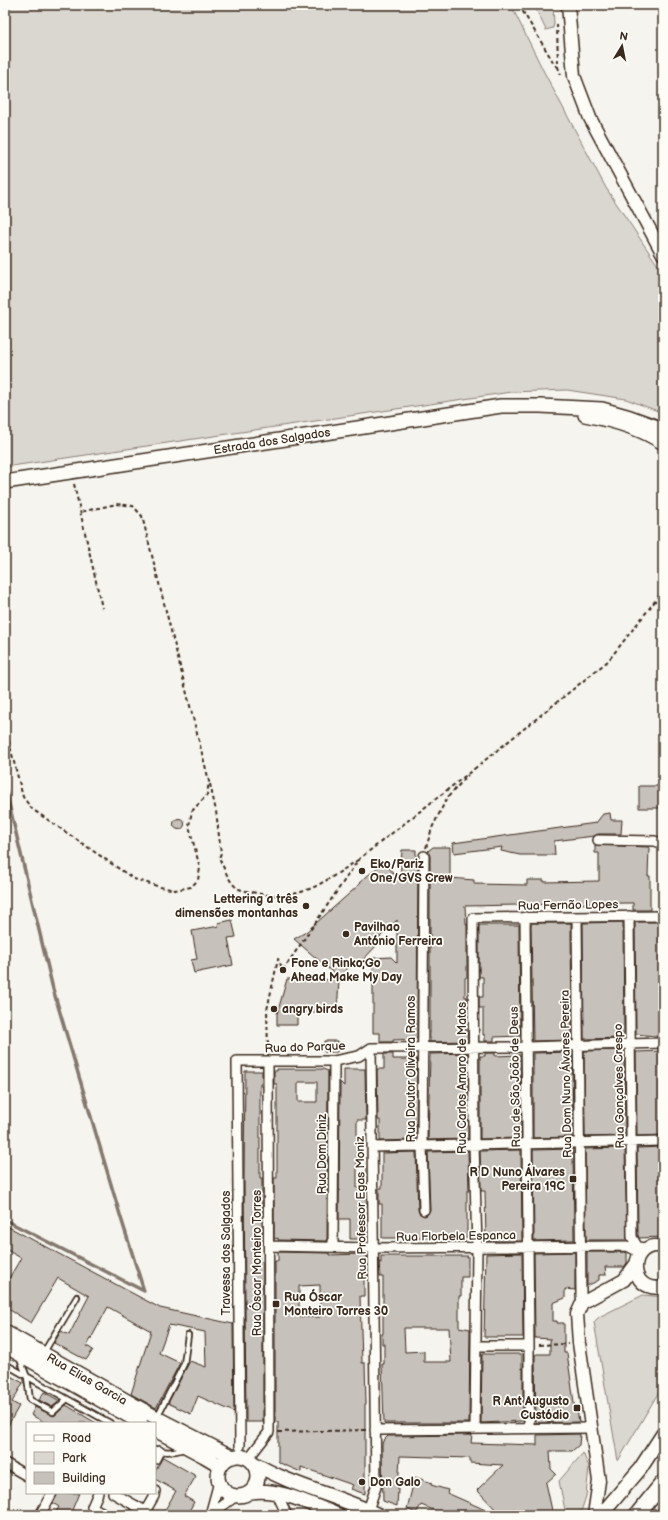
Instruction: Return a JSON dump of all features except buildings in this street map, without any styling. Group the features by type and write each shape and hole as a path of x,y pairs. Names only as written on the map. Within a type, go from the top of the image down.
{"highway":[{"path":"639,1512 663,1475"},
{"path":"639,1512 663,1483"}],"main road":[{"name":"Estrada dos Salgados","path":"5,482 501,406 602,409 663,429"},
{"name":"Estrada dos Salgados","path":"540,406 594,416 622,424 647,434 663,443"},
{"name":"Rua Elias Garcia","path":"5,1332 40,1359 139,1422"},
{"name":"Rua Elias Garcia","path":"5,1346 18,1354 40,1359 152,1422"},
{"name":"Rua Elias Garcia","path":"156,1424 236,1451"},
{"name":"Rua Elias Garcia","path":"156,1424 189,1448 221,1466"},
{"path":"601,1515 640,1469 663,1434"},
{"path":"250,1460 258,1470 255,1488 246,1495 236,1496 225,1492 219,1482 219,1471 224,1462 236,1451 241,1456 250,1460 276,1476 373,1513"},
{"path":"250,1492 261,1490 276,1492 338,1515"}],"street":[{"path":"568,5 574,76 590,118 663,254"},
{"path":"598,840 655,841 663,844"},
{"name":"Rua Doutor Oliveira Ramos","path":"424,856 422,1145 424,1210"},
{"name":"Rua Gonçalves Crespo","path":"629,916 632,1237 638,1246 640,1256"},
{"name":"Rua Fernão Lopes","path":"473,918 663,916"},
{"name":"Rua de São João de Deus","path":"525,917 529,1429"},
{"name":"Rua Dom Nuno Álvares Pereira","path":"577,917 580,1246 582,1303"},
{"name":"Rua Carlos Amaro de Matos","path":"473,918 475,1047 474,1144 477,1248 475,1430"},
{"path":"371,1048 526,1047 663,1043"},
{"name":"Rua do Parque","path":"236,1061 334,1061 359,1056 371,1048"},
{"name":"Rua Professor Egas Moniz","path":"371,1048 376,1487 373,1513"},
{"name":"Travessa dos Salgados","path":"236,1061 236,1451"},
{"name":"Rua Óscar Monteiro Torres","path":"268,1061 269,1432"},
{"name":"Rua Dom Diniz","path":"333,1247 334,1061"},
{"path":"372,1147 663,1140"},
{"name":"Rua Florbela Espanca","path":"269,1246 373,1248 627,1246 635,1250 640,1256"},
{"path":"594,1515 599,1481 577,1314 582,1303 624,1280 640,1256 654,1246 663,1247"},
{"path":"640,1256 638,1277 645,1285"},
{"path":"582,1303 630,1285 645,1285 655,1288 663,1287"},
{"path":"476,1346 529,1346"},
{"path":"375,1430 592,1428"},
{"path":"250,1460 269,1432"},
{"path":"5,1463 26,1475"},
{"path":"210,1515 219,1482"},
{"path":"276,1492 287,1515"},
{"path":"40,1515 51,1494"},
{"path":"98,1494 92,1506 107,1515"},
{"path":"116,1494 144,1513 154,1494"},
{"path":"210,1515 236,1496"}],"lane":[{"path":"40,1359 77,1297"},
{"path":"156,1424 184,1364 188,1336"},
{"path":"18,1354 27,1377 30,1400 53,1412 67,1399"},
{"path":"5,1364 108,1422"},
{"path":"156,1453 189,1448"}],"path":[{"path":"519,5 555,66 558,68"},
{"path":"71,472 102,608"},
{"path":"80,512 118,504 133,506 142,516 216,811 221,853 219,858 231,881 238,888 271,896 294,895 319,885 359,859 474,769 608,660 663,591"},
{"path":"5,727 23,797 32,809 134,880 160,887 175,890 191,887 198,880 200,868 189,826 192,811 207,795 209,781"},
{"path":"424,856 432,828 447,798 474,769"},
{"path":"268,1061 267,1010 278,959 283,970 359,859"},
{"path":"529,1346 558,1345"},
{"path":"269,1432 375,1430"}],"green space":[{"path":"5,5 511,5 544,72 606,188 663,273 663,413 626,399 567,390 511,392 5,467"},
{"path":"534,5 553,5 553,28 546,30"},
{"path":"643,1295 663,1297 663,1385 618,1461 594,1322 599,1317"},
{"path":"583,1453 589,1467 586,1496 580,1515 566,1515 559,1481"}],"waterway":[{"path":"5,787 53,989 144,1291"},
{"path":"5,1220 144,1291"}],"place":[{"name":"Eko/Pariz One/GVS Crew","path":"362,871"},
{"name":"Lettering a três dimensões montanhas","path":"306,906"},
{"name":"Pavilhao António Ferreira","path":"346,934"},
{"name":"Fone e Rinko;Go Ahead Make My Day","path":"283,970"},
{"name":"angry birds","path":"274,1009"},
{"name":"R D Nuno Álvares Pereira 19C","path":"573,1179"},
{"name":"Rua Óscar Monteiro Torres 30","path":"276,1304"},
{"name":"R Ant Augusto Custódio","path":"577,1408"},
{"name":"Don Galo","path":"362,1482"}]}
